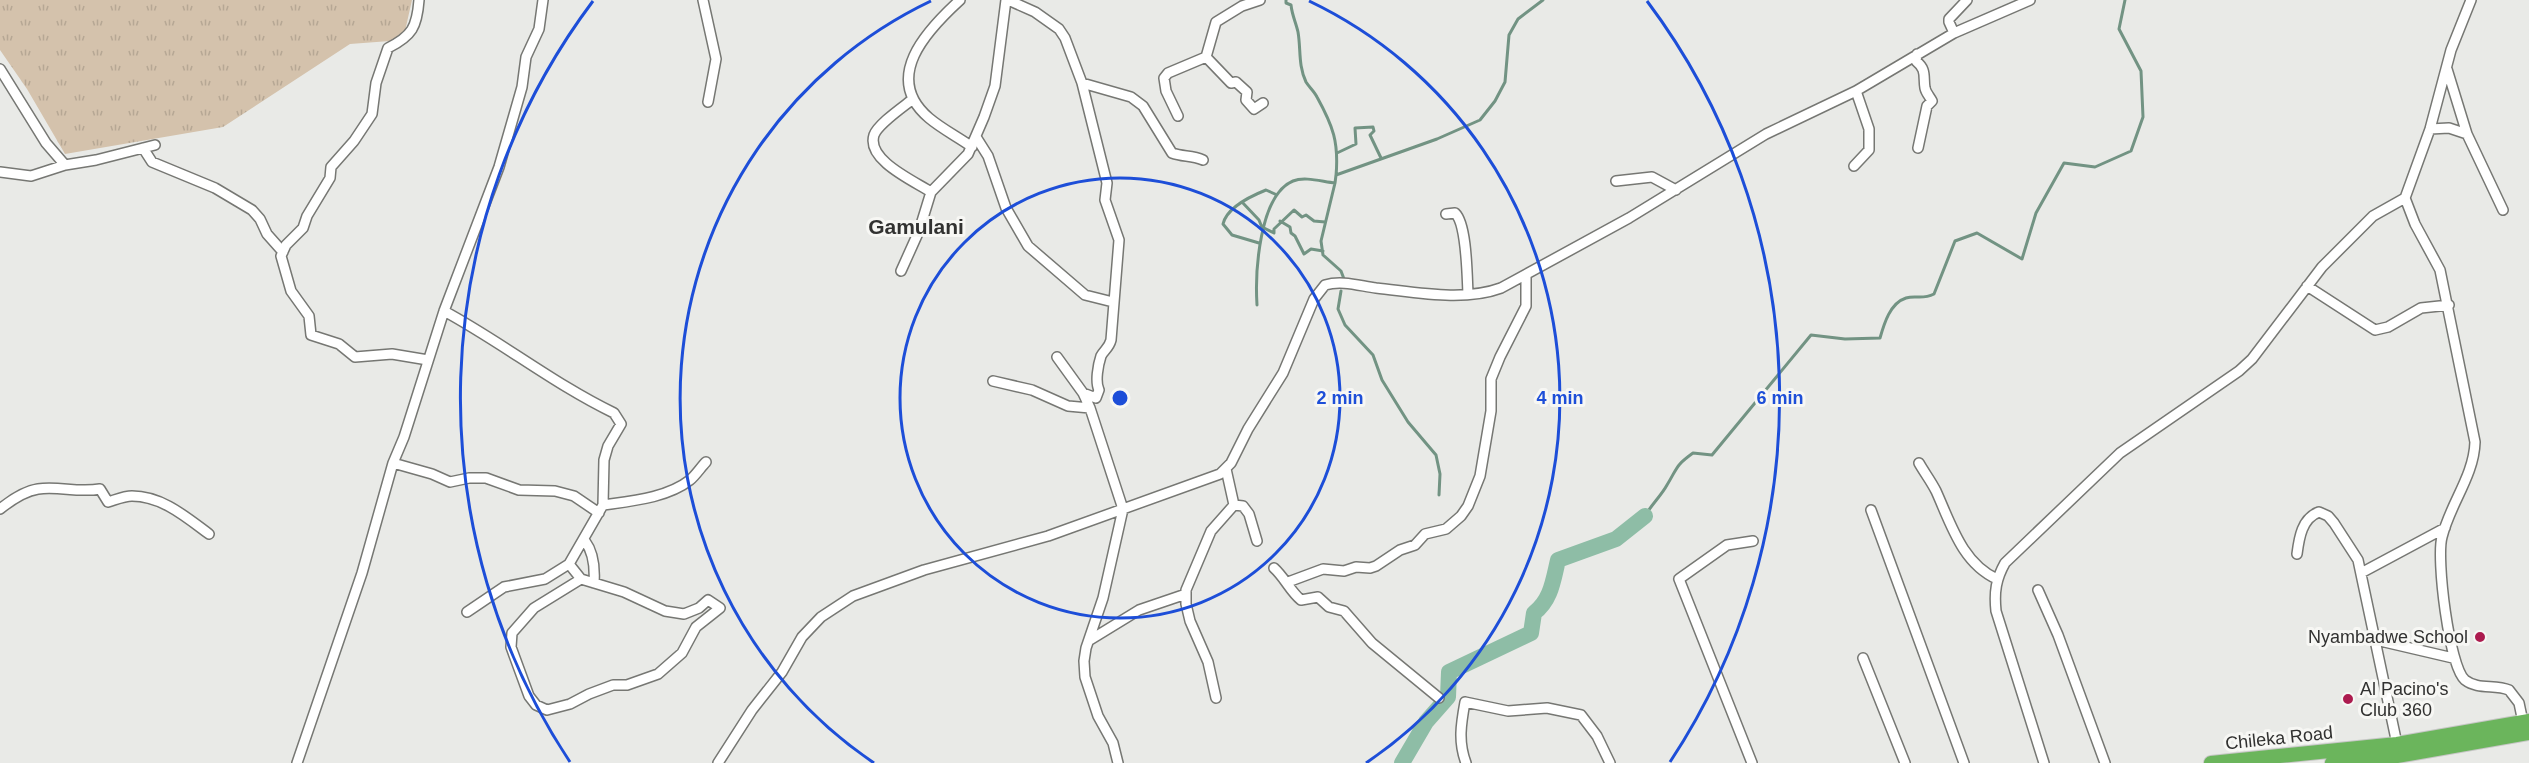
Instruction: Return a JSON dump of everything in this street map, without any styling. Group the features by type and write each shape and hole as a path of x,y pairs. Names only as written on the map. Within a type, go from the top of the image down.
{"highway":[{"name":"Chileka Road","path":"2211,763 2397,744 2527,726"},
{"name":"Chileka Road","path":"2332,763 2351,762 2527,726"}],"street":[{"path":"419,0 413,32 388,48 376,83 372,114 354,141 331,167 330,177 307,216 303,228 286,245 281,256 291,291 309,316 311,335 339,344 355,357 392,354 428,360"},
{"path":"297,763 362,573 393,463 404,436 444,311 499,167 522,87 526,57 539,29 543,0"},
{"path":"704,0 716,59 708,102"},
{"path":"960,0 931,30 912,61 907,78 913,99 930,119 972,147"},
{"path":"901,271 919,231 931,192 962,162 972,147 995,86 1007,0 1035,12 1059,29 1068,45 1082,83 1107,183 1105,200 1119,240 1111,340 1108,350 1101,357 1096,385 1099,390 1096,398 1083,393"},
{"path":"1206,57 1216,22 1242,6 1260,0"},
{"path":"1954,33 1949,19 1967,0"},
{"path":"718,763 752,710 785,667 802,637 822,617 845,600 887,582 1047,536 1212,479 1226,469 1282,373 1314,299 1325,285 1356,284 1431,293 1490,292 1526,275 1676,190 1767,134 1856,91 1954,33 2030,0"},
{"path":"2044,763 1996,611 1994,594 1997,579 2005,562 2120,453 2228,381 2246,365 2322,267 2373,216 2405,198 2430,129 2451,50 2471,0"},
{"path":"1917,54 1917,61 1923,66 1926,76 1924,85 1926,92 1932,101 1927,106 1918,148"},
{"path":"1206,57 1231,83 1236,82 1247,92 1246,100 1254,109 1263,103"},
{"path":"1178,116 1166,91 1164,78 1168,73 1206,57"},
{"path":"0,69 46,143 65,165"},
{"path":"2447,69 2467,134 2503,210"},
{"path":"1082,83 1131,97 1143,106 1172,153 1184,157 1191,155 1203,160"},
{"path":"1854,166 1869,150 1869,129 1856,91"},
{"path":"913,99 880,126 874,134 874,141 876,151 883,162 931,192"},
{"path":"2430,129 2449,128 2467,134"},
{"path":"976,136 995,175 1006,207 1028,246 1085,295 1113,302"},
{"path":"0,172 32,176 65,165 96,160 155,145"},
{"path":"143,148 152,162 215,188 252,210 260,219 267,234 284,252"},
{"path":"1616,181 1652,177 1676,190"},
{"path":"2405,198 2415,224 2440,270 2449,305 2475,442 2474,456 2441,537 2440,558 2453,658 2458,671 2466,681 2509,690 2520,703 2527,726"},
{"path":"1446,214 1455,213 1459,217 1465,251 1468,294"},
{"path":"1288,582 1323,569 1344,571 1356,567 1376,566 1400,550 1415,545 1425,534 1446,529 1461,516 1477,487 1491,411 1491,379 1526,306 1526,275"},
{"path":"2307,286 2375,330 2388,327 2421,308 2449,305"},
{"path":"444,311 491,337 545,375 618,416 621,424 608,446 604,460 601,509 570,564 545,579 504,587 467,612"},
{"path":"1057,357 1083,393 1090,408 1123,509 1103,598 1084,661 1085,677 1098,716 1113,743 1118,763"},
{"path":"993,381 1032,390 1068,406 1090,408"},
{"path":"393,463 432,474 450,482 469,478 486,478 519,490 555,491 574,496 601,509 676,488 691,480 706,462"},
{"path":"1919,463 1934,488 1960,545 1982,572 1997,579"},
{"path":"1226,469 1234,505"},
{"path":"0,509 12,500 36,489 82,492 100,489 108,502 131,496 151,499 172,507 208,534"},
{"path":"1234,505 1243,506 1249,514 1257,541"},
{"path":"1216,698 1208,662 1190,621 1186,594 1190,577 1211,531 1234,505"},
{"path":"1871,510 1964,763"},
{"path":"2297,554 2299,538 2306,522 2313,514 2319,512 2328,516 2334,523 2358,560 2397,744"},
{"path":"2361,573 2445,528"},
{"path":"585,541 593,558 594,583"},
{"path":"1752,763 1679,579 1727,544 1753,541"},
{"path":"570,564 581,579 624,592 665,611 684,615 699,608 708,600 720,608 696,627 682,653 658,675 627,685 613,685 560,708 543,709 529,696 511,647 512,633 534,608 581,579"},
{"path":"1274,568 1301,600 1318,597 1329,607 1344,611 1375,646 1439,698"},
{"path":"2038,590 2058,635 2105,763"},
{"path":"1090,640 1139,610 1186,594"},
{"path":"2376,640 2453,658"},
{"path":"1863,658 1905,763"},
{"path":"1466,763 1460,745 1460,724 1465,702 1508,711 1547,708 1581,715 1597,736 1610,763"}],"green space":[{"path":"0,0 412,0 403,40 350,44 223,127 65,154 27,89 0,50"}],"waterway":[{"path":"1286,0 1286,3 1291,5 1298,32 1303,76 1323,107 1334,135 1337,153 1336,176"},
{"path":"1257,305 1257,274 1262,236 1266,218 1282,189 1298,180 1308,179 1335,183 1336,175 1437,139 1480,120 1495,101 1505,82 1509,35 1518,19 1543,0"},
{"path":"1645,516 1680,464 1693,453 1712,455 1811,335 1845,339 1880,338 1888,315 1896,304 1906,298 1926,297 1934,294 1955,241 1977,233 2022,259 2036,213 2064,163 2095,167 2131,151 2143,117 2141,71 2119,29 2125,0"},
{"path":"1337,153 1356,144 1355,128 1373,127 1374,131 1370,135 1381,158"},
{"path":"1335,183 1321,241 1323,255 1341,271 1344,279"},
{"path":"1259,243 1232,235 1223,224 1229,212 1247,199 1266,190 1275,194"},
{"path":"1242,202 1259,220 1263,230"},
{"path":"1264,228 1274,233 1274,229 1294,210 1302,217 1306,215 1314,221 1325,222"},
{"path":"1280,221 1290,227 1291,233 1295,236 1304,254 1311,249 1323,251"},
{"path":"1341,291 1338,309 1345,325 1373,355 1382,380 1408,422 1436,455 1440,474 1439,495"},
{"path":"1402,763 1426,722 1448,697 1449,672 1531,633 1534,613 1548,596 1558,560 1616,539 1645,516"}],"place":[{"name":"Nyambadwe School","path":"2480,637"},
{"name":"Al Pacino's Club 360","path":"2348,699"}],"district":[{"name":"Gamulani","path":"916,226"}]}
